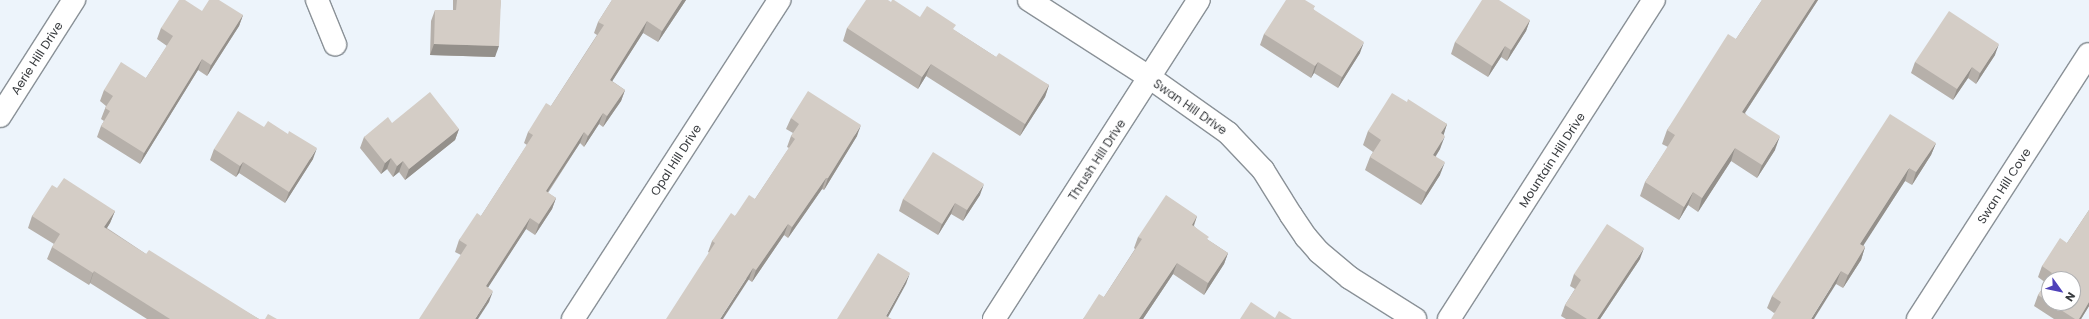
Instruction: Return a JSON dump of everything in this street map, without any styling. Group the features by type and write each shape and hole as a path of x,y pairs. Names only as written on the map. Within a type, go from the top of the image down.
{"street":[{"name":"Aerie Hill Drive","path":"0,116 74,0"},
{"path":"316,0 335,44"},
{"name":"Opal Hill Drive","path":"573,319 779,0"},
{"name":"Swan Hill Drive","path":"1029,0 1149,77 1208,117 1245,150 1263,170 1306,237 1334,265 1415,319"},
{"name":"Thrush Hill Drive","path":"994,319 1199,0"},
{"name":"Mountain Hill Drive","path":"1449,319 1654,0"},
{"name":"Swan Hill Cove","path":"1918,319 2089,54"}],"building":[{"path":"179,0 185,0 202,11 209,0 219,0 243,15 211,65 202,59 144,153 101,126 110,111 105,108 113,96 104,90 121,62 146,78 173,36 161,28"},
{"path":"457,0 501,0 499,46 434,44 435,10 456,10"},
{"path":"612,0 682,0 662,31 647,21 610,80 625,90 607,116 603,113 588,136 584,132 546,191 556,198 539,224 530,218 486,286 493,291 475,319 419,319 467,245 459,240 477,213 481,216 533,135 528,132 546,103 551,106 604,25 598,22"},
{"path":"866,0 888,0 891,2 894,0 920,17 927,6 956,25 953,29 996,57 999,53 1049,85 1025,124 931,64 922,77 847,28"},
{"path":"1286,0 1305,0 1315,6 1313,9 1364,42 1342,77 1318,62 1315,66 1264,34"},
{"path":"1482,0 1499,0 1530,20 1511,50 1505,46 1492,66 1455,42"},
{"path":"1762,0 1815,0 1742,112 1780,136 1762,165 1735,148 1702,198 1693,192 1684,207 1645,182 1675,135 1667,130 1728,34 1736,39"},
{"path":"1949,11 1999,44 1980,73 1972,67 1957,89 1915,62"},
{"path":"808,91 861,125 828,178 826,178 792,227 788,224 756,270 753,268 720,319 666,319 715,243 712,241 731,213 735,216 749,195 755,199 795,139 791,136 799,124 791,118"},
{"path":"430,92 459,129 409,169 403,161 397,166 391,158 385,163 364,137 388,117 392,123"},
{"path":"1392,93 1407,102 1408,99 1447,124 1441,133 1445,136 1433,155 1445,162 1426,192 1370,157 1381,140 1368,131"},
{"path":"238,111 264,127 268,121 288,134 289,131 317,148 289,192 243,162 240,166 214,149"},
{"path":"1890,114 1936,143 1916,172 1909,168 1860,244 1865,247 1848,275 1841,271 1811,319 1771,319 1781,302 1772,296"},
{"path":"933,152 984,184 967,210 955,203 942,224 903,199"},
{"path":"64,178 115,211 104,227 146,254 149,250 259,319 170,319 94,271 93,273 52,247 60,234 32,216 52,185 57,188"},
{"path":"1166,195 1197,216 1192,225 1209,237 1207,239 1228,253 1208,283 1177,263 1139,319 1083,319 1099,294 1104,297 1142,239 1138,237"},
{"path":"2089,210 2089,302 2079,319 2075,319 2062,311 2081,311 2081,271 2049,271 2042,266 2060,238 2067,243"},
{"path":"1607,224 1644,248 1597,319 1587,319 1565,305 1581,280 1574,274"},
{"path":"878,253 910,273 886,316 892,319 837,319"},
{"path":"1251,302 1275,318 1279,311 1292,319 1240,319"},
{"path":"268,314 277,319 265,319"}]}
